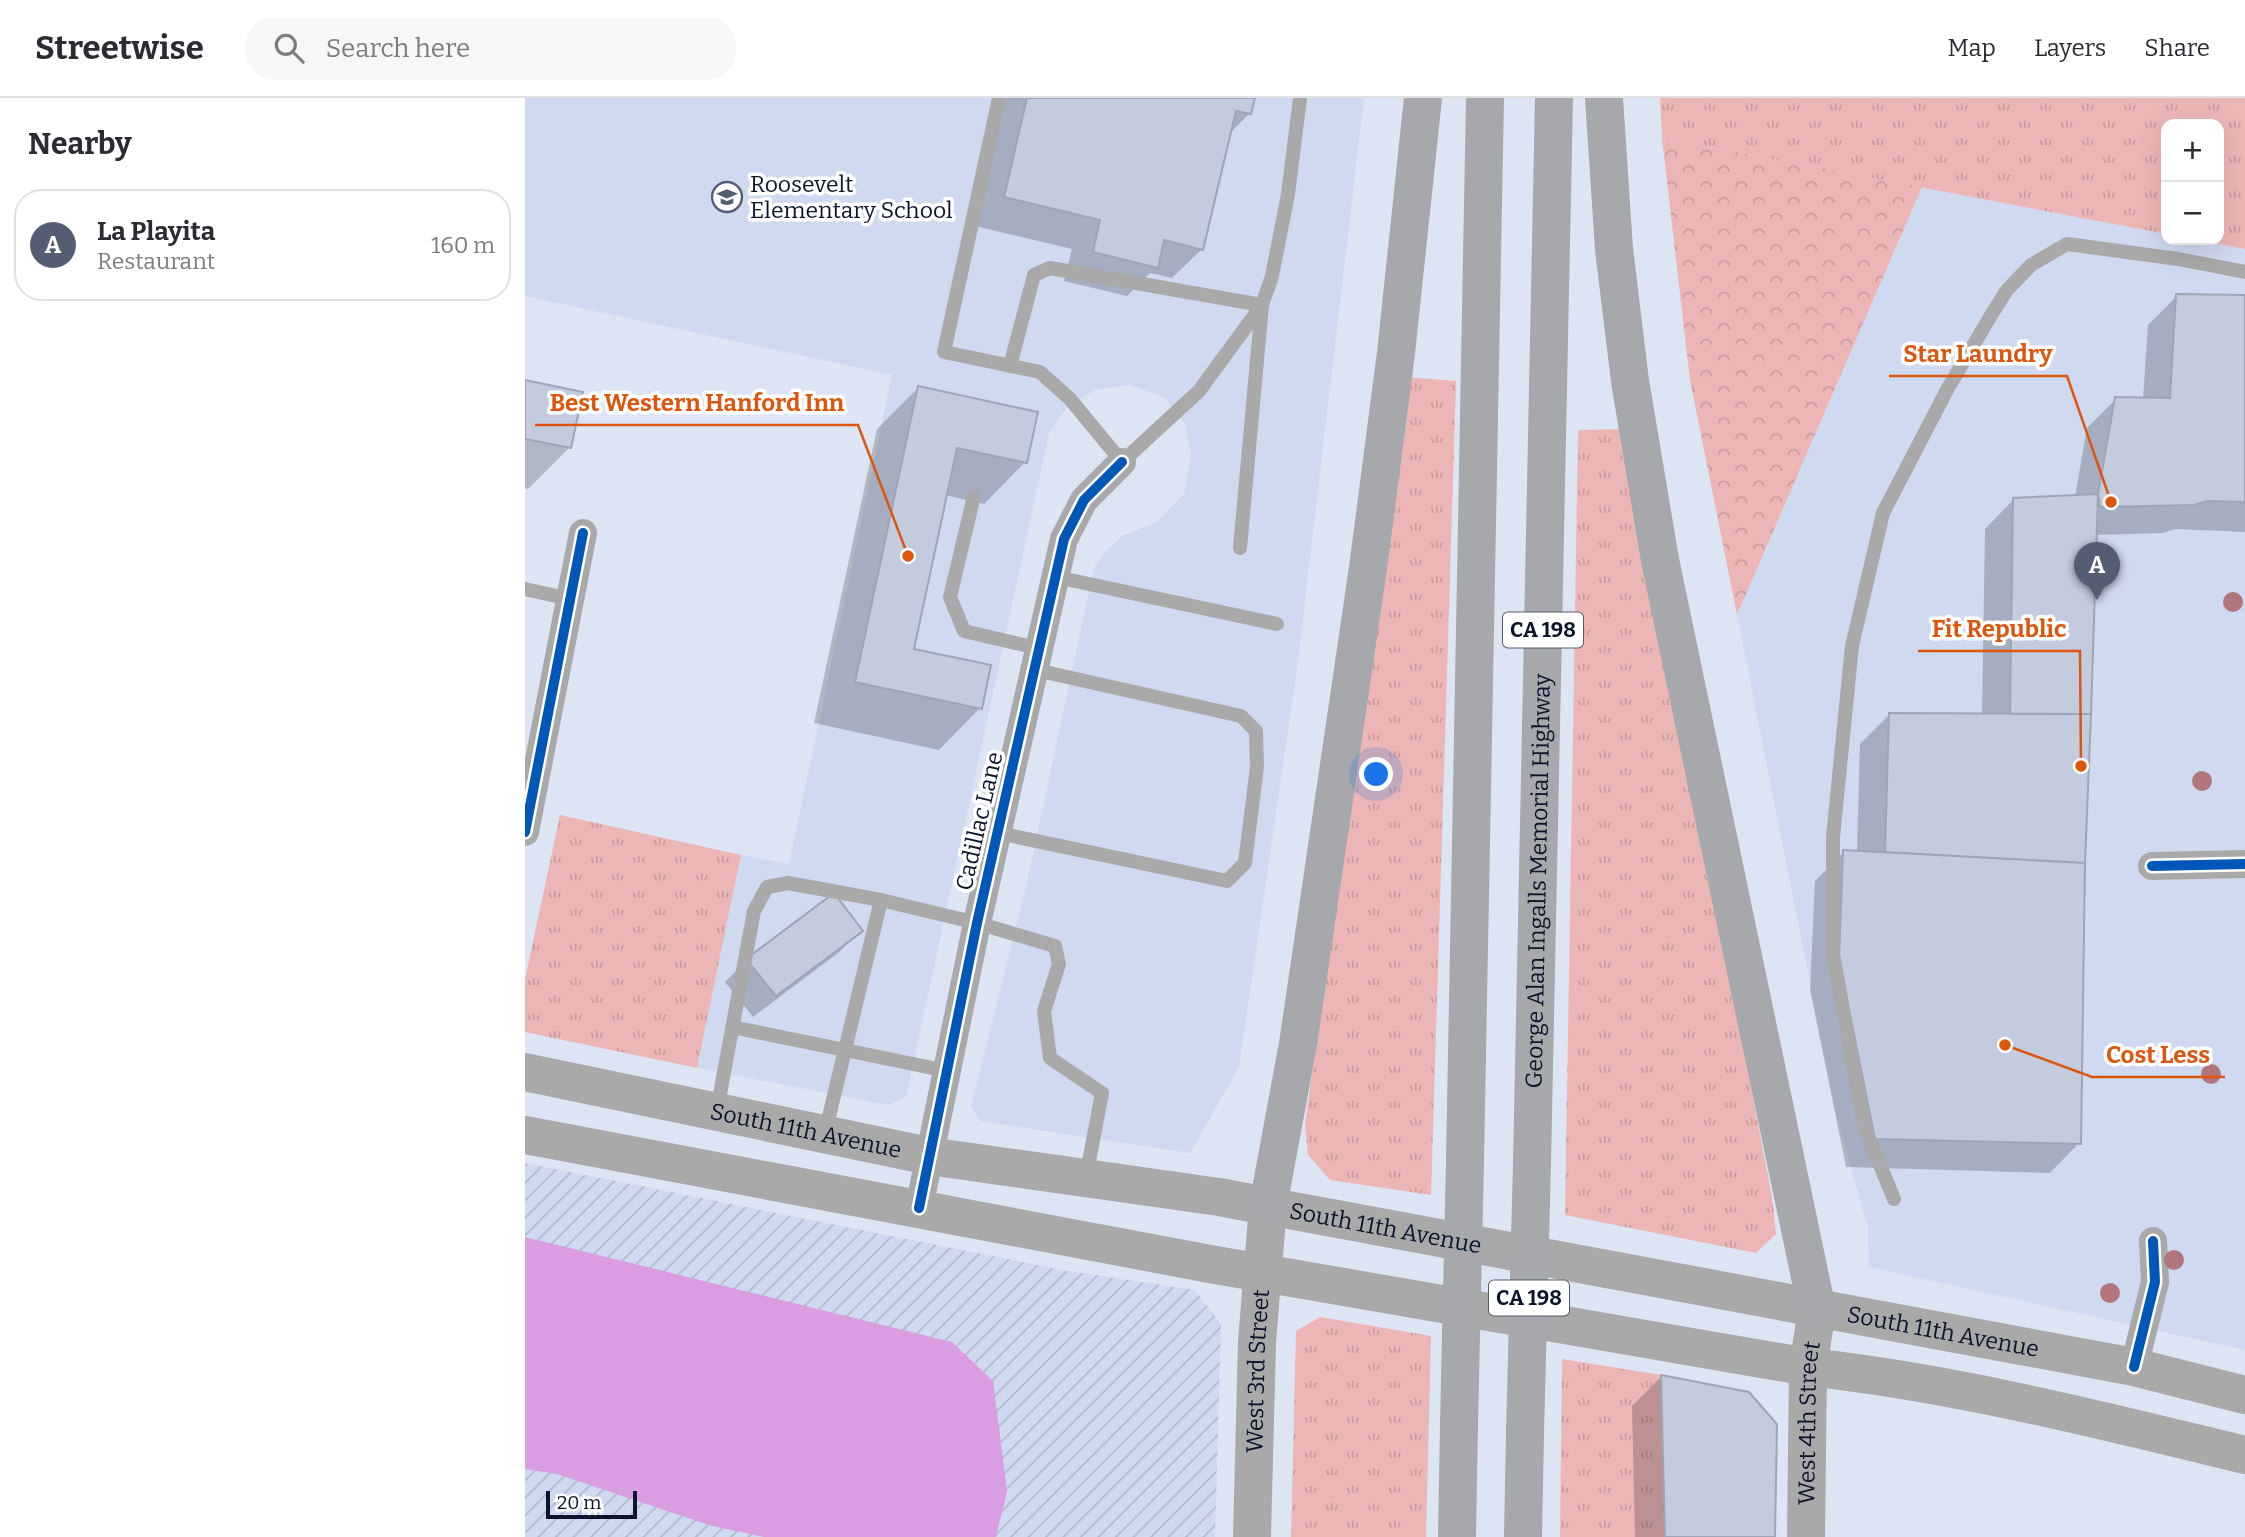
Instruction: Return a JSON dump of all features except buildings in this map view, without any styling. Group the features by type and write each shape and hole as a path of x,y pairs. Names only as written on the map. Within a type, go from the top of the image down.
{"highway":[{"path":"1268,1206 1298,1044 1368,568 1396,353 1423,98"},
{"name":"CA 198","path":"1457,1537 1485,98"},
{"name":"George Alan Ingalls Memorial Highway","path":"1523,1537 1554,98"},
{"path":"1604,98 1616,262 1630,381 1660,561 1817,1310"}],"main road":[{"name":"South 11th Avenue","path":"525,1072 929,1156 1268,1206 2134,1367 2245,1395"},
{"path":"525,1135 1263,1273 1808,1367 1880,1376 2118,1424 2245,1455"},
{"name":"West 3rd Street","path":"1252,1537 1257,1342 1268,1206"},
{"name":"West 4th Street","path":"1806,1537 1808,1367 1817,1310"}],"street":[{"name":"Cadillac Lane","path":"919,1208 977,923 1064,539 1084,500 1122,462"},
{"path":"525,832 583,533"},
{"path":"2152,866 2245,864"},
{"path":"2134,1367 2155,1282 2153,1241"}],"lane":[{"path":"999,98 944,352 1040,372 1070,399 1122,462 1199,391 1262,305"},
{"path":"1240,548 1262,305 1272,276 1288,194 1300,98"},
{"path":"1895,1199 1864,1126 1833,954 1833,837 1852,646 1883,513 1948,388 1993,312 2007,290 2031,264 2067,244 2178,259 2245,272"},
{"path":"1010,366 1034,275 1050,268 1262,305"},
{"path":"974,496 950,597 964,631 1038,659 1241,716 1256,731 1257,767 1245,863 1227,881 998,833"},
{"path":"1056,577 1277,624"},
{"path":"525,589 570,599"},
{"path":"716,1112 754,911 767,887 788,883 881,900 977,923 1055,946 1059,964 1044,1011 1050,1058 1102,1093 1086,1178"},
{"path":"825,1133 881,900"},
{"path":"732,1027 947,1071"}],"shaded area":[{"path":"525,98 1364,98 1297,669 1239,1067 1190,1153 980,1121 971,1106 1027,882 1094,568 1104,553 1122,536 1158,521 1184,494 1191,455 1185,424 1165,398 1130,385 1097,389 1068,406 1049,433 906,1097 889,1105 697,1068 741,855 789,864 892,375 525,296"},
{"path":"1922,187 2161,233 2161,245 2224,245 2245,249 2245,1350 1869,1267 1868,1228 1837,1118 1737,615"},
{"path":"525,1163 1068,1271 1195,1290 1221,1324 1215,1537 525,1537"},
{"path":"525,1237 952,1342 993,1381 1007,1491 996,1537 764,1537 712,1526 557,1474 525,1469"}],"green space":[{"path":"1660,98 2245,98 2245,249 2224,245 2224,119 2161,119 2161,233 1662,138"},
{"path":"1662,138 1922,187 1737,615 1690,380"},
{"path":"1406,377 1456,381 1431,1195 1330,1180 1308,1155 1305,1125"},
{"path":"1624,429 1772,1197 1776,1234 1756,1253 1565,1215 1578,430"},
{"path":"560,815 741,855 697,1068 525,1032 525,979"},
{"path":"1320,1317 1431,1336 1426,1537 1291,1537 1296,1331"},
{"path":"1562,1359 1661,1375 1665,1537 1560,1537"}],"cycle path":[{"path":"919,1208 977,923 1064,539 1084,500 1122,462"},
{"path":"525,832 583,533"},
{"path":"2152,866 2245,864"},
{"path":"2134,1367 2155,1282 2153,1241"}],"place":[{"name":"Roosevelt Elementary School","path":"727,197"},
{"name":"Star Laundry","path":"2111,502"},
{"name":"Best Western Hanford Inn","path":"908,556"},
{"name":"La Playita","path":"2097,600"},
{"name":"Fit Republic","path":"2081,766"},
{"name":"Cost Less","path":"2005,1045"}]}
